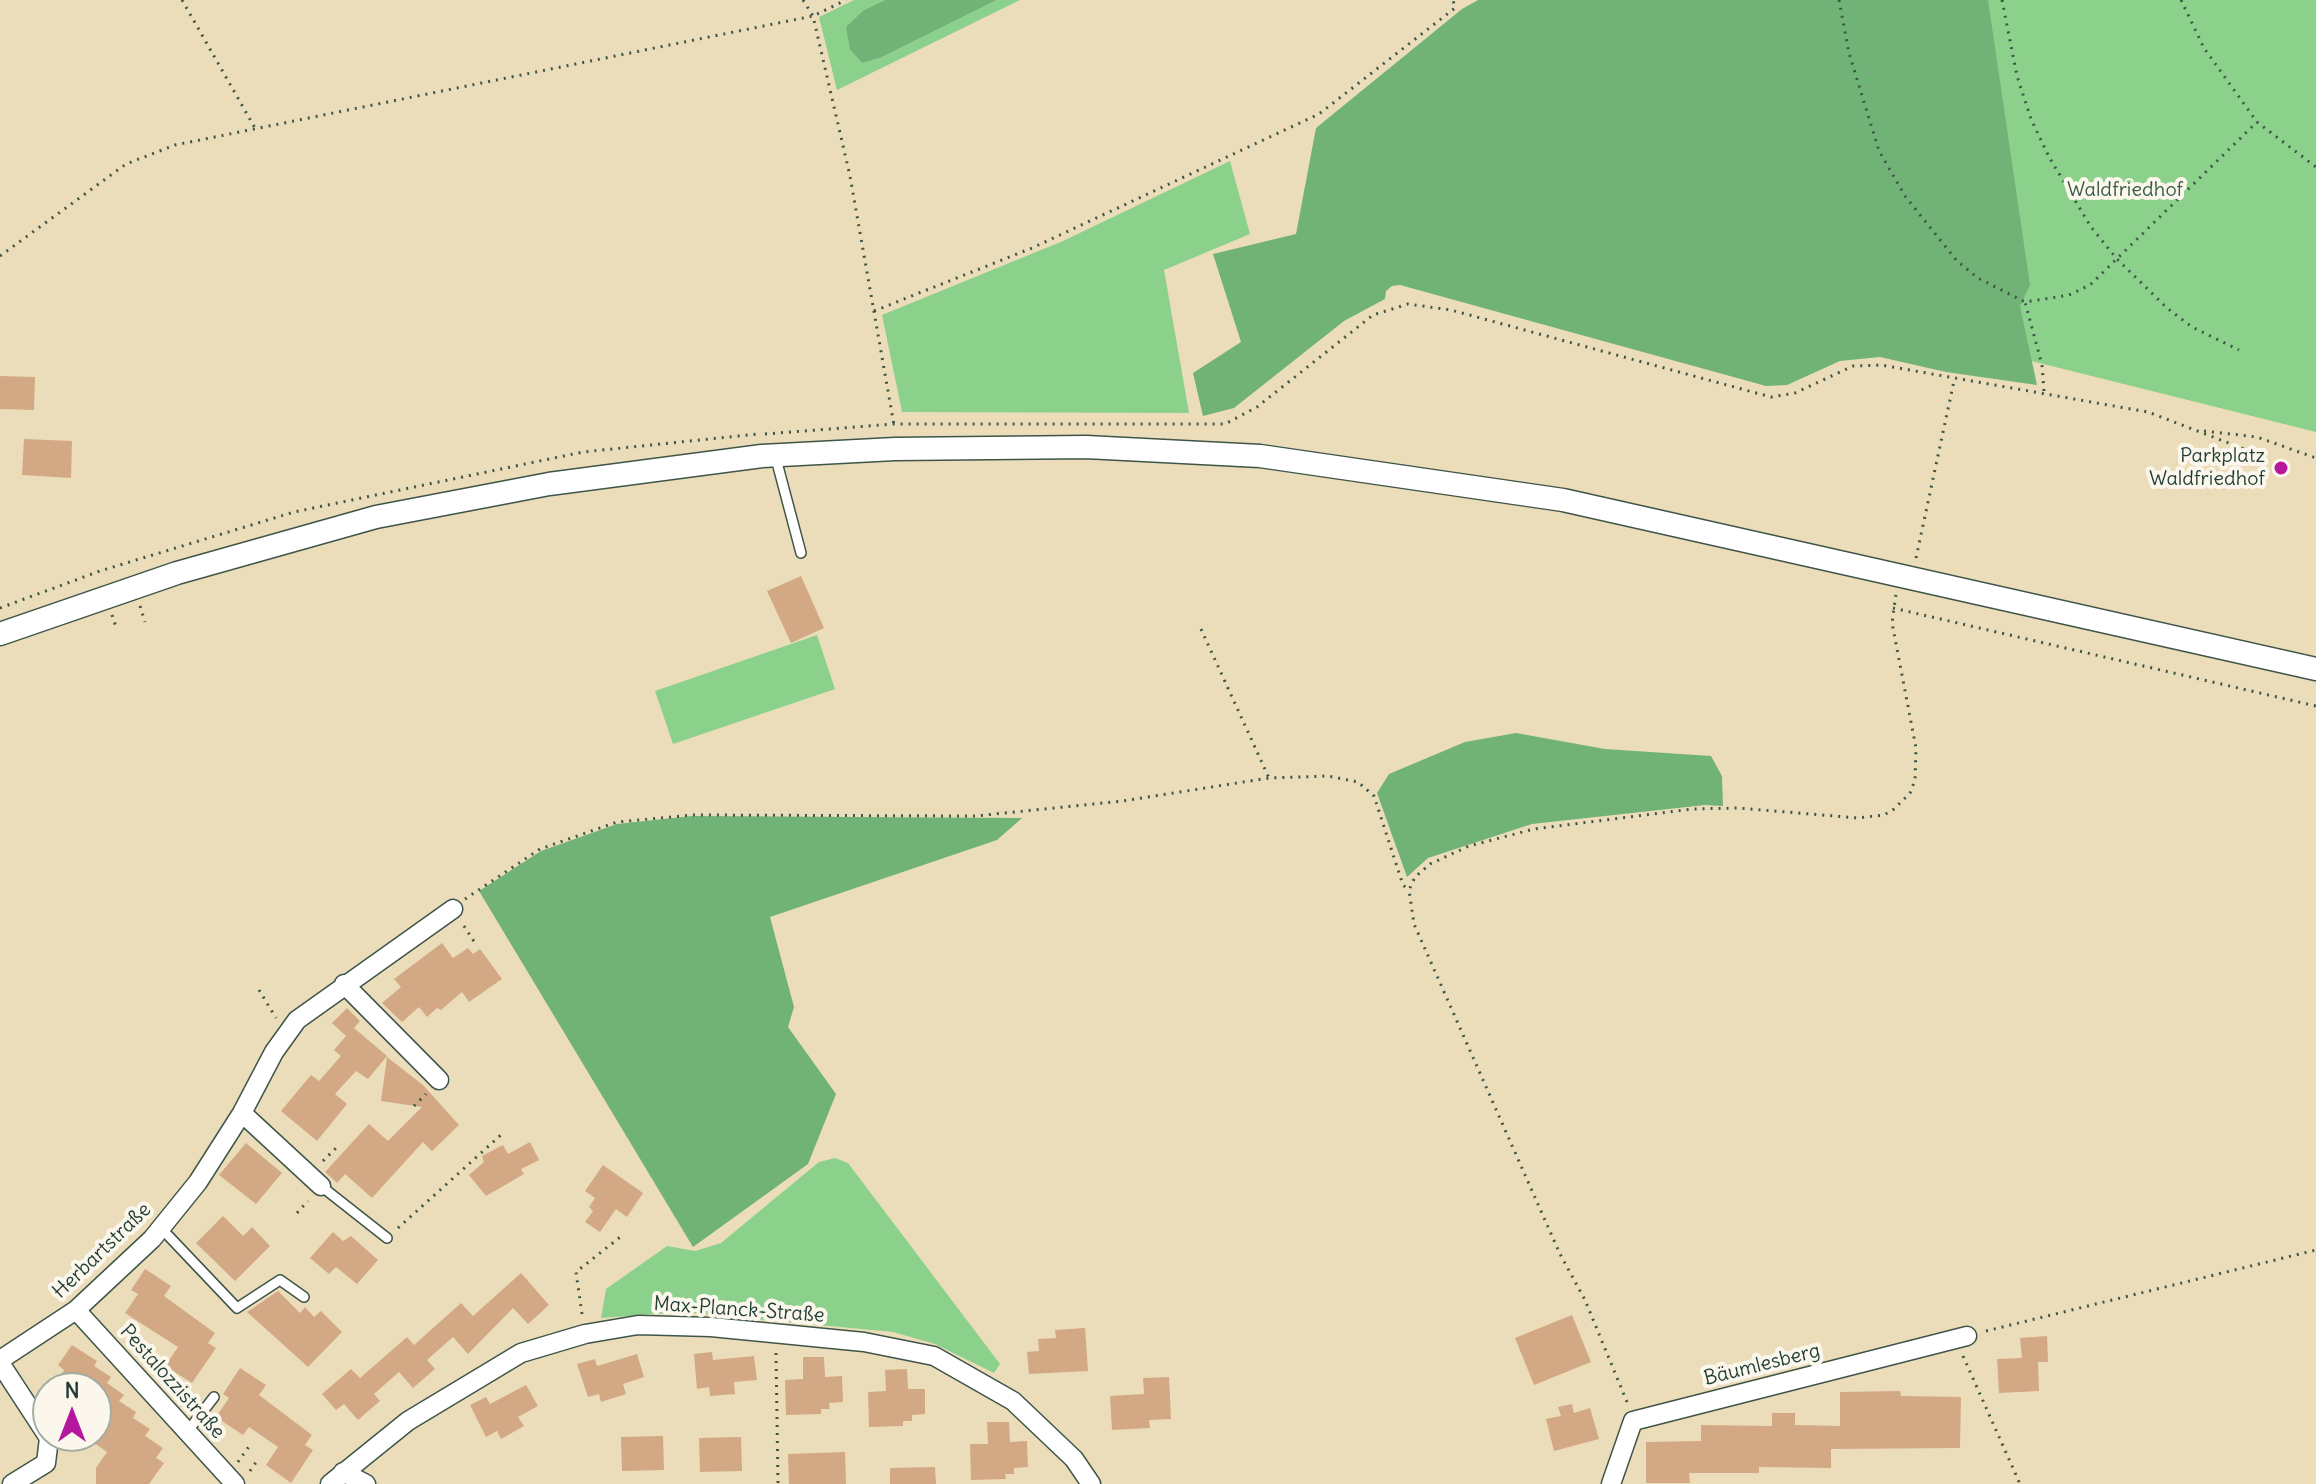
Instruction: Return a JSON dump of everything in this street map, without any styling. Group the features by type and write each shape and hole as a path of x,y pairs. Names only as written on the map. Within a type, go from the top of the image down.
{"street":[{"path":"0,634 177,573 376,517 549,484 775,455 895,449 1086,447 1260,456 1563,500 2316,669"},
{"name":"Herbartstraße","path":"0,1362 76,1310 161,1228 198,1182 297,1020 453,909"},
{"path":"344,984 439,1080"},
{"path":"242,1113 321,1186"},
{"name":"Pestalozzistraße","path":"76,1310 235,1484"},
{"name":"Max-Planck-Straße","path":"337,1478 408,1421 521,1353 585,1334 638,1325 711,1327 864,1342 934,1356 1013,1401 1074,1459 1091,1484"},
{"name":"Bäumlesberg","path":"1633,1421 1961,1337"},
{"path":"0,1362 49,1438 46,1463 12,1484"},
{"path":"1611,1484 1633,1421"},
{"path":"337,1478 366,1484"}],"lane":[{"path":"775,455 801,553"},
{"path":"321,1186 387,1238"},
{"path":"161,1228 237,1308 280,1280 304,1297"},
{"path":"187,1432 214,1397"}],"path":[{"path":"182,0 255,128"},
{"path":"803,0 813,16 850,176 894,424 895,449"},
{"path":"0,256 126,164 175,145 813,16 846,0"},
{"path":"874,311 1047,241 1319,114 1455,8 1453,0"},
{"path":"1839,0 1862,100 1879,151 1905,196 1957,261 1978,278 2025,302 2069,295 2090,285 2257,122"},
{"path":"2002,0 2017,76 2031,119 2072,197 2117,259 2167,308 2192,327 2239,350"},
{"path":"2181,0 2204,48 2257,122 2316,167"},
{"path":"2025,302 2042,365 2044,391"},
{"path":"0,608 100,571 294,512 583,452 692,439 894,424 1225,424 1257,407 1373,315 1408,304 1451,310 1771,397 1795,393 1853,366 1881,365 1954,380 2044,391 2148,412 2252,452"},
{"path":"1633,1421 1585,1300 1560,1254 1414,924 1409,890 1415,877 1430,864 1469,846 1534,829 1705,809 1858,818 1884,815 1894,809 1910,793 1915,780 1916,748 1892,623 1894,596 1912,578 1954,380"},
{"path":"2201,430 2257,437 2316,458"},
{"path":"1893,608 2316,706"},
{"path":"1201,629 1269,778"},
{"path":"453,909 540,849 617,822 692,815 975,816 1123,801 1269,778 1328,776 1358,782 1374,796 1403,885 1409,890"},
{"path":"259,990 286,1035"},
{"path":"387,1238 502,1134"},
{"path":"585,1334 576,1272 624,1234"},
{"path":"2020,1484 1961,1337 2316,1250"},
{"path":"775,1334 778,1484"}],"green space":[{"path":"854,0 885,0 864,10 882,57 997,0 1020,0 837,90 819,17"},
{"path":"885,0 997,0 882,57 862,63 850,49 846,27 864,10"},
{"path":"1478,0 1988,0 2030,285 2020,306 2037,385 1946,372 1880,357 1840,361 1787,385 1766,386 1400,285 1386,291 1385,299 1344,321 1234,408 1203,416 1193,373 1241,342 1213,254 1296,234 1316,128 1462,9"},
{"name":"Waldfriedhof","path":"1789,0 2316,0 2316,432 1895,327"},
{"path":"1230,161 1250,234 1164,270 1189,413 902,412 882,315 1063,241"},
{"path":"817,635 835,689 673,744 655,691"},
{"path":"1516,733 1605,749 1711,756 1722,776 1723,806 1705,805 1532,824 1428,858 1407,877 1377,793 1389,774 1465,742"},
{"path":"692,816 1022,818 997,840 770,917 794,1007 788,1027 836,1094 808,1164 693,1247 479,891 541,851 617,824"},
{"path":"835,1158 848,1163 1000,1364 994,1373 935,1344 893,1332 682,1312 601,1318 606,1289 667,1246 695,1251 721,1243 819,1162"}],"building":[{"path":"0,376 35,377 34,410 0,409"},
{"path":"24,439 72,441 71,478 22,475"},
{"path":"801,576 824,628 791,643 767,591"},
{"path":"442,943 453,958 468,948 473,954 480,949 502,979 469,1002 462,992 441,1010 437,1008 427,1017 419,1007 402,1022 382,1003 401,987 394,979"},
{"path":"347,1008 360,1021 354,1028 387,1056 368,1079 356,1071 335,1094 347,1104 317,1141 281,1111 311,1075 319,1081 341,1056 334,1050 346,1036 332,1023"},
{"path":"387,1057 423,1085 459,1125 432,1151 423,1142 372,1198 345,1174 337,1183 325,1172 369,1124 388,1141 422,1107 381,1101"},
{"path":"530,1142 539,1160 521,1169 524,1174 486,1196 469,1175 484,1162 482,1156 503,1145 508,1154"},
{"path":"246,1143 282,1173 256,1204 219,1175"},
{"path":"603,1165 643,1193 627,1217 616,1209 600,1232 585,1222 593,1211 589,1207 595,1198 585,1191"},
{"path":"223,1216 243,1236 252,1227 270,1246 235,1281 196,1243"},
{"path":"333,1232 343,1241 351,1236 378,1260 357,1284 336,1267 329,1274 310,1258"},
{"path":"145,1269 171,1286 164,1296 215,1333 208,1343 216,1348 192,1383 165,1366 178,1347 125,1313 138,1294 131,1290"},
{"path":"521,1273 549,1305 528,1324 513,1308 468,1354 453,1337 427,1360 435,1369 413,1388 399,1372 374,1394 380,1401 358,1420 344,1404 336,1410 322,1394 351,1369 360,1378 407,1337 414,1345 461,1303 473,1316"},
{"path":"278,1291 300,1313 305,1307 314,1317 321,1311 342,1332 308,1367 247,1312"},
{"path":"1572,1315 1591,1362 1534,1385 1515,1338"},
{"path":"1085,1328 1088,1371 1029,1374 1027,1352 1039,1351 1038,1339 1056,1338 1055,1330"},
{"path":"2047,1336 2048,1362 2038,1362 2039,1391 1999,1393 1997,1359 2022,1358 2020,1338"},
{"path":"72,1345 97,1361 94,1366 103,1372 63,1372 58,1365"},
{"path":"712,1352 713,1360 754,1356 757,1380 734,1382 735,1394 710,1396 709,1387 697,1389 694,1354"},
{"path":"637,1354 644,1377 623,1384 626,1394 601,1402 599,1394 588,1397 577,1364 595,1359 597,1366"},
{"path":"803,1357 824,1357 825,1377 842,1376 843,1402 829,1403 830,1409 821,1409 821,1414 786,1415 785,1380 803,1379"},
{"path":"240,1368 266,1385 259,1395 312,1435 305,1445 313,1450 291,1483 266,1465 278,1447 249,1427 243,1435 216,1417 229,1398 223,1394"},
{"path":"907,1369 908,1389 925,1389 925,1414 912,1415 912,1421 903,1421 903,1426 869,1427 868,1392 886,1391 885,1370"},
{"path":"1169,1377 1171,1419 1149,1420 1150,1428 1112,1430 1110,1396 1144,1394 1143,1378"},
{"path":"526,1385 538,1406 518,1417 524,1426 501,1439 497,1431 486,1437 470,1405 486,1397 490,1404"},
{"path":"112,1387 124,1395 119,1401 136,1412 133,1418 150,1429 145,1436 163,1448 156,1458 164,1463 149,1484 96,1484 96,1468 107,1452 112,1452"},
{"path":"1900,1391 1901,1396 1961,1397 1960,1448 1831,1449 1831,1468 1759,1467 1759,1473 1689,1473 1690,1483 1646,1483 1646,1442 1701,1441 1701,1425 1772,1426 1772,1413 1795,1413 1795,1425 1840,1426 1840,1392"},
{"path":"1572,1404 1574,1413 1590,1408 1599,1439 1554,1451 1546,1419 1561,1416 1558,1407"},
{"path":"987,1422 1009,1422 1010,1442 1027,1441 1028,1467 1014,1468 1014,1474 1005,1474 1006,1479 971,1480 970,1444 988,1444"},
{"path":"663,1436 664,1470 622,1471 621,1437"},
{"path":"741,1437 742,1471 700,1472 699,1438"},
{"path":"845,1452 846,1484 789,1484 788,1454"},
{"path":"935,1467 936,1484 890,1484 890,1468"}],"place":[{"name":"Parkplatz Waldfriedhof","path":"2281,468"}]}
